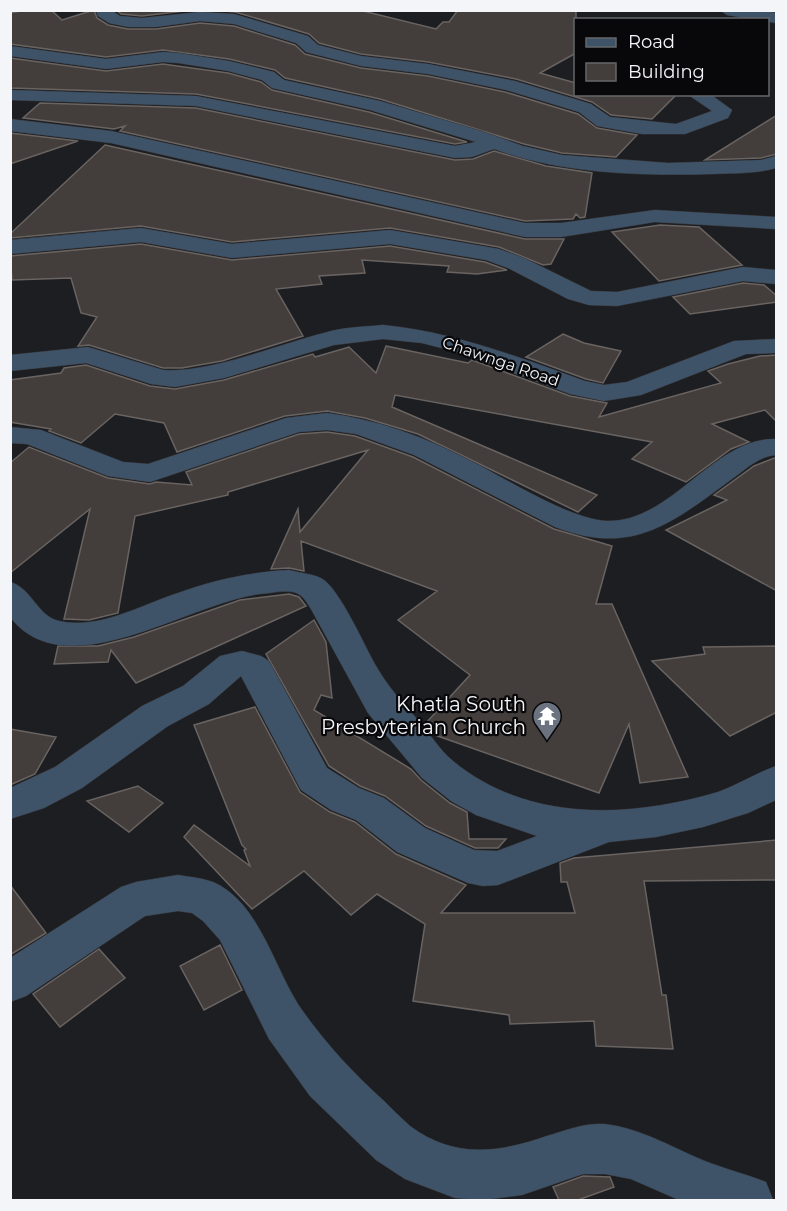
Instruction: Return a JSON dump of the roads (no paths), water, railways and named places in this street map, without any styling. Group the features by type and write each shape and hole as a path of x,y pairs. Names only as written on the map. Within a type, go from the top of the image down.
{"street":[{"path":"104,10 103,13 106,16 129,22 150,22 192,16 228,18 301,38 308,42 312,49 330,54 361,61 428,69 509,85 585,108 604,122 642,128 678,129 721,114 723,110 719,106 700,96"},
{"path":"727,10 760,18"},
{"path":"10,51 106,64 163,57 229,66 268,76 278,84 374,105 536,156 594,164 668,169 718,169 760,166 777,162"},
{"path":"10,95 59,98 158,97 196,101 455,152 472,151 495,142"},
{"path":"10,125 111,137 525,230 561,230 655,216 777,223"},
{"path":"10,247 108,237 155,236 232,251 373,237 405,239 491,254 516,263 564,288 589,298 603,299 617,299 743,274 777,277"},
{"path":"10,258 108,237"},
{"name":"Chawnga Road","path":"10,363 88,355 160,378 175,380 215,372 332,338 383,332 422,336 466,347 564,383 604,393 632,388 743,346 777,346"},
{"path":"10,435 31,436 118,470 150,473 296,424 314,421 344,422 446,458 516,497 578,525 606,531 626,529 653,519 748,454 765,447 777,447"},
{"path":"10,593 39,625 54,631 92,633 111,630 219,590 239,585 282,581 315,589 323,595 325,604 382,705 439,772 458,786 494,806 526,818 557,825 631,825 692,814 764,789 777,780"},
{"path":"10,804 28,799 76,772 157,715 197,694 225,669 234,664 244,663 257,670 314,779 345,799 370,809 411,840 450,859 483,869 498,868 608,826"},
{"path":"10,982 136,900 178,893 201,896 218,908 235,927 285,1024 327,1080 393,1143 423,1161 455,1173 489,1176 522,1170 583,1149 605,1149 633,1155 709,1188 748,1200"}],"place":[{"name":"Khatla South Presbyterian Church","path":"547,742"}]}
